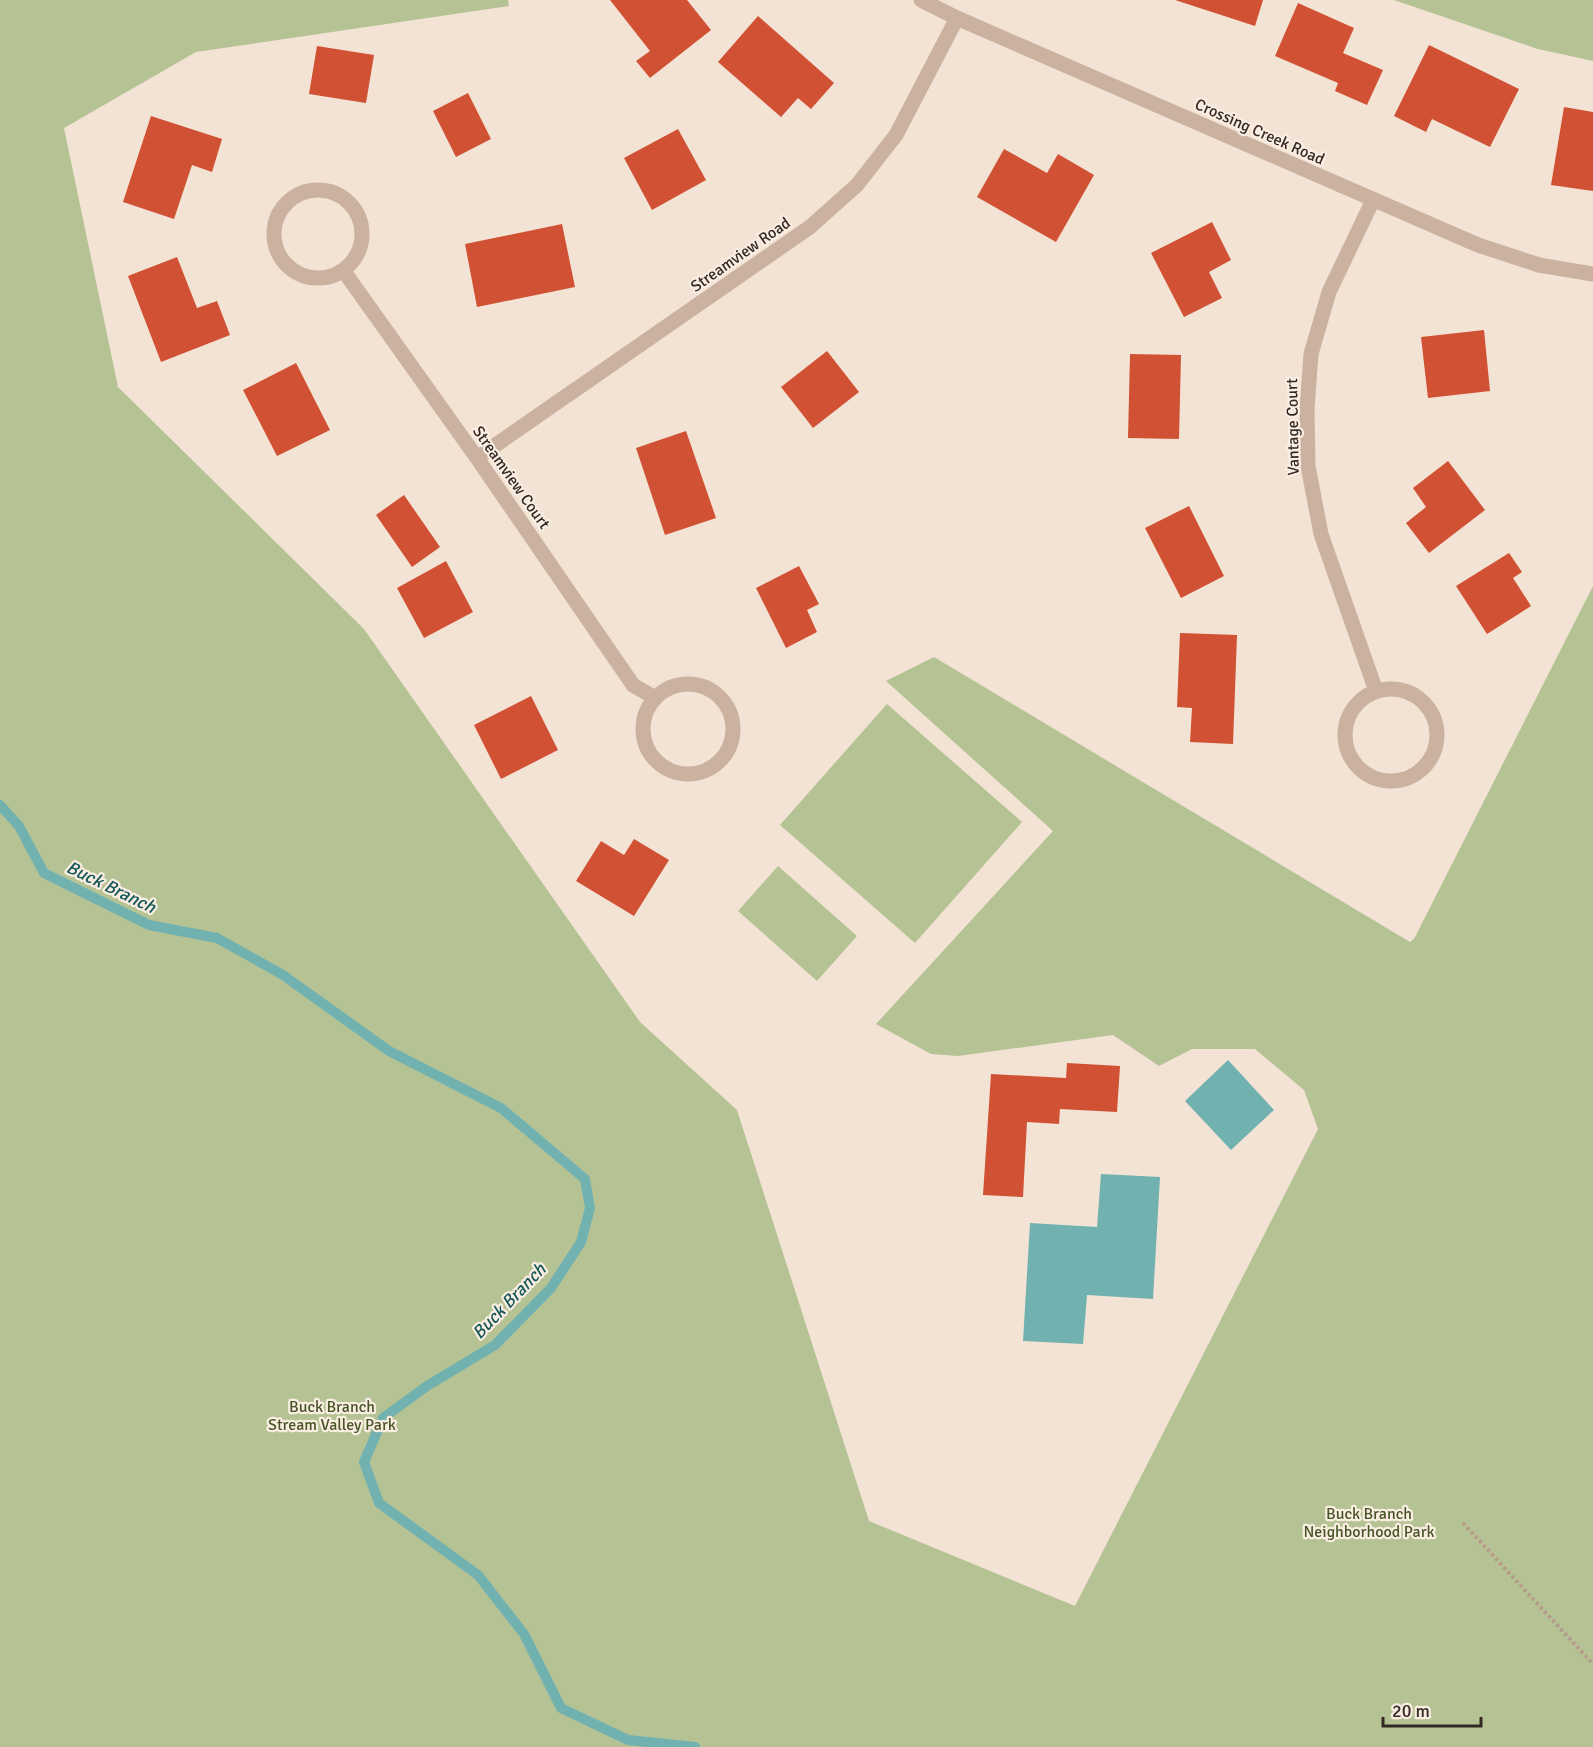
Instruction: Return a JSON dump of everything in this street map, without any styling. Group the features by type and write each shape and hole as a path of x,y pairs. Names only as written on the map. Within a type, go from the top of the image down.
{"street":[{"name":"Crossing Creek Road","path":"921,0 957,18 1478,245 1539,266 1593,274"},
{"name":"Streamview Road","path":"477,458 810,227 857,184 896,135 957,18"},
{"path":"320,190 333,192 345,199 354,209 361,221 361,242 353,261 343,270 330,276 317,278 304,276 291,269 282,259 276,246 274,233 276,219 283,207 293,198 306,192 320,190"},
{"name":"Vantage Court","path":"1373,200 1329,292 1311,354 1307,409 1308,466 1321,534 1376,691"},
{"name":"Streamview Court","path":"343,270 477,458 633,685 655,698"},
{"path":"680,685 694,685 708,689 719,696 728,708 733,721 733,735 729,749 721,760 709,769 689,774 668,770 657,762 648,751 643,738 643,723 647,710 655,698 666,690 680,685"},
{"path":"1392,688 1408,692 1422,700 1432,713 1437,728 1437,744 1431,759 1420,771 1406,779 1390,781 1374,778 1360,770 1350,757 1345,742 1345,726 1351,711 1362,699 1376,691 1392,688"}],"path":[{"path":"1463,1523 1593,1664"}],"green space":[{"path":"0,0 508,0 509,6 196,52 64,128 118,387 364,629 640,1022 737,1110 869,1521 1075,1606 1318,1129 1304,1090 1255,1049 1192,1049 1159,1066 1113,1035 958,1056 931,1054 876,1024 1053,831 886,681 934,657 1410,942 1414,939 1593,586 1593,1747 0,1747"},
{"path":"1394,0 1593,0 1593,61 1538,49"},
{"path":"887,704 1022,822 915,943 780,825"},
{"path":"778,866 857,936 817,981 738,911"}],"water":[{"path":"1228,1060 1274,1110 1231,1150 1185,1101"},
{"path":"1101,1174 1160,1177 1153,1299 1087,1295 1083,1344 1023,1341 1030,1223 1097,1227"}],"building":[{"path":"610,0 687,0 711,30 650,78 636,61 650,51"},
{"path":"1175,0 1263,0 1255,26"},
{"path":"1298,3 1354,28 1343,53 1383,70 1367,105 1335,91 1338,83 1275,56"},
{"path":"758,16 834,83 811,109 798,98 781,117 718,62"},
{"path":"1429,45 1519,89 1490,147 1432,119 1426,132 1394,116"},
{"path":"317,46 374,55 366,103 309,94"},
{"path":"468,93 491,139 456,157 433,111"},
{"path":"1564,107 1593,112 1593,191 1551,185"},
{"path":"151,116 222,139 212,172 192,165 174,219 123,202"},
{"path":"678,129 706,180 652,210 624,158"},
{"path":"1004,149 1047,173 1058,154 1094,175 1056,242 977,197"},
{"path":"1212,222 1231,260 1209,272 1222,298 1184,317 1151,253"},
{"path":"562,224 575,287 477,307 465,244"},
{"path":"177,257 197,308 217,301 230,335 161,362 128,276"},
{"path":"1484,330 1490,391 1428,398 1421,337"},
{"path":"827,351 859,392 813,428 781,387"},
{"path":"1130,354 1181,355 1179,439 1128,438"},
{"path":"296,363 330,430 277,456 243,390"},
{"path":"686,431 716,518 665,535 636,448"},
{"path":"1448,461 1485,510 1429,553 1406,523 1426,507 1413,488"},
{"path":"404,495 440,547 412,567 376,515"},
{"path":"1189,506 1224,576 1181,598 1145,528"},
{"path":"1509,553 1522,572 1513,578 1531,606 1487,634 1456,586"},
{"path":"446,561 473,612 424,638 397,588"},
{"path":"799,566 819,604 807,610 817,632 786,648 756,588"},
{"path":"1180,633 1237,635 1233,744 1190,742 1192,708 1177,707"},
{"path":"531,696 558,750 501,779 474,725"},
{"path":"634,839 669,860 634,916 576,881 601,841 624,855"},
{"path":"1067,1063 1120,1066 1117,1112 1060,1109 1059,1124 1027,1122 1023,1197 983,1195 991,1074 1066,1078"}],"waterway":[{"name":"Buck Branch","path":"0,805 19,826 44,873 149,925 217,938 283,975 389,1051 501,1108 585,1179 590,1208 581,1242 551,1288 495,1345 427,1386 383,1418 364,1462 379,1503 478,1575 524,1634 561,1708 628,1740 695,1747"}],"park label":[{"name":"Buck Branch Stream Valley Park","path":"332,1415"},
{"name":"Buck Branch Neighborhood Park","path":"1369,1522"}]}
